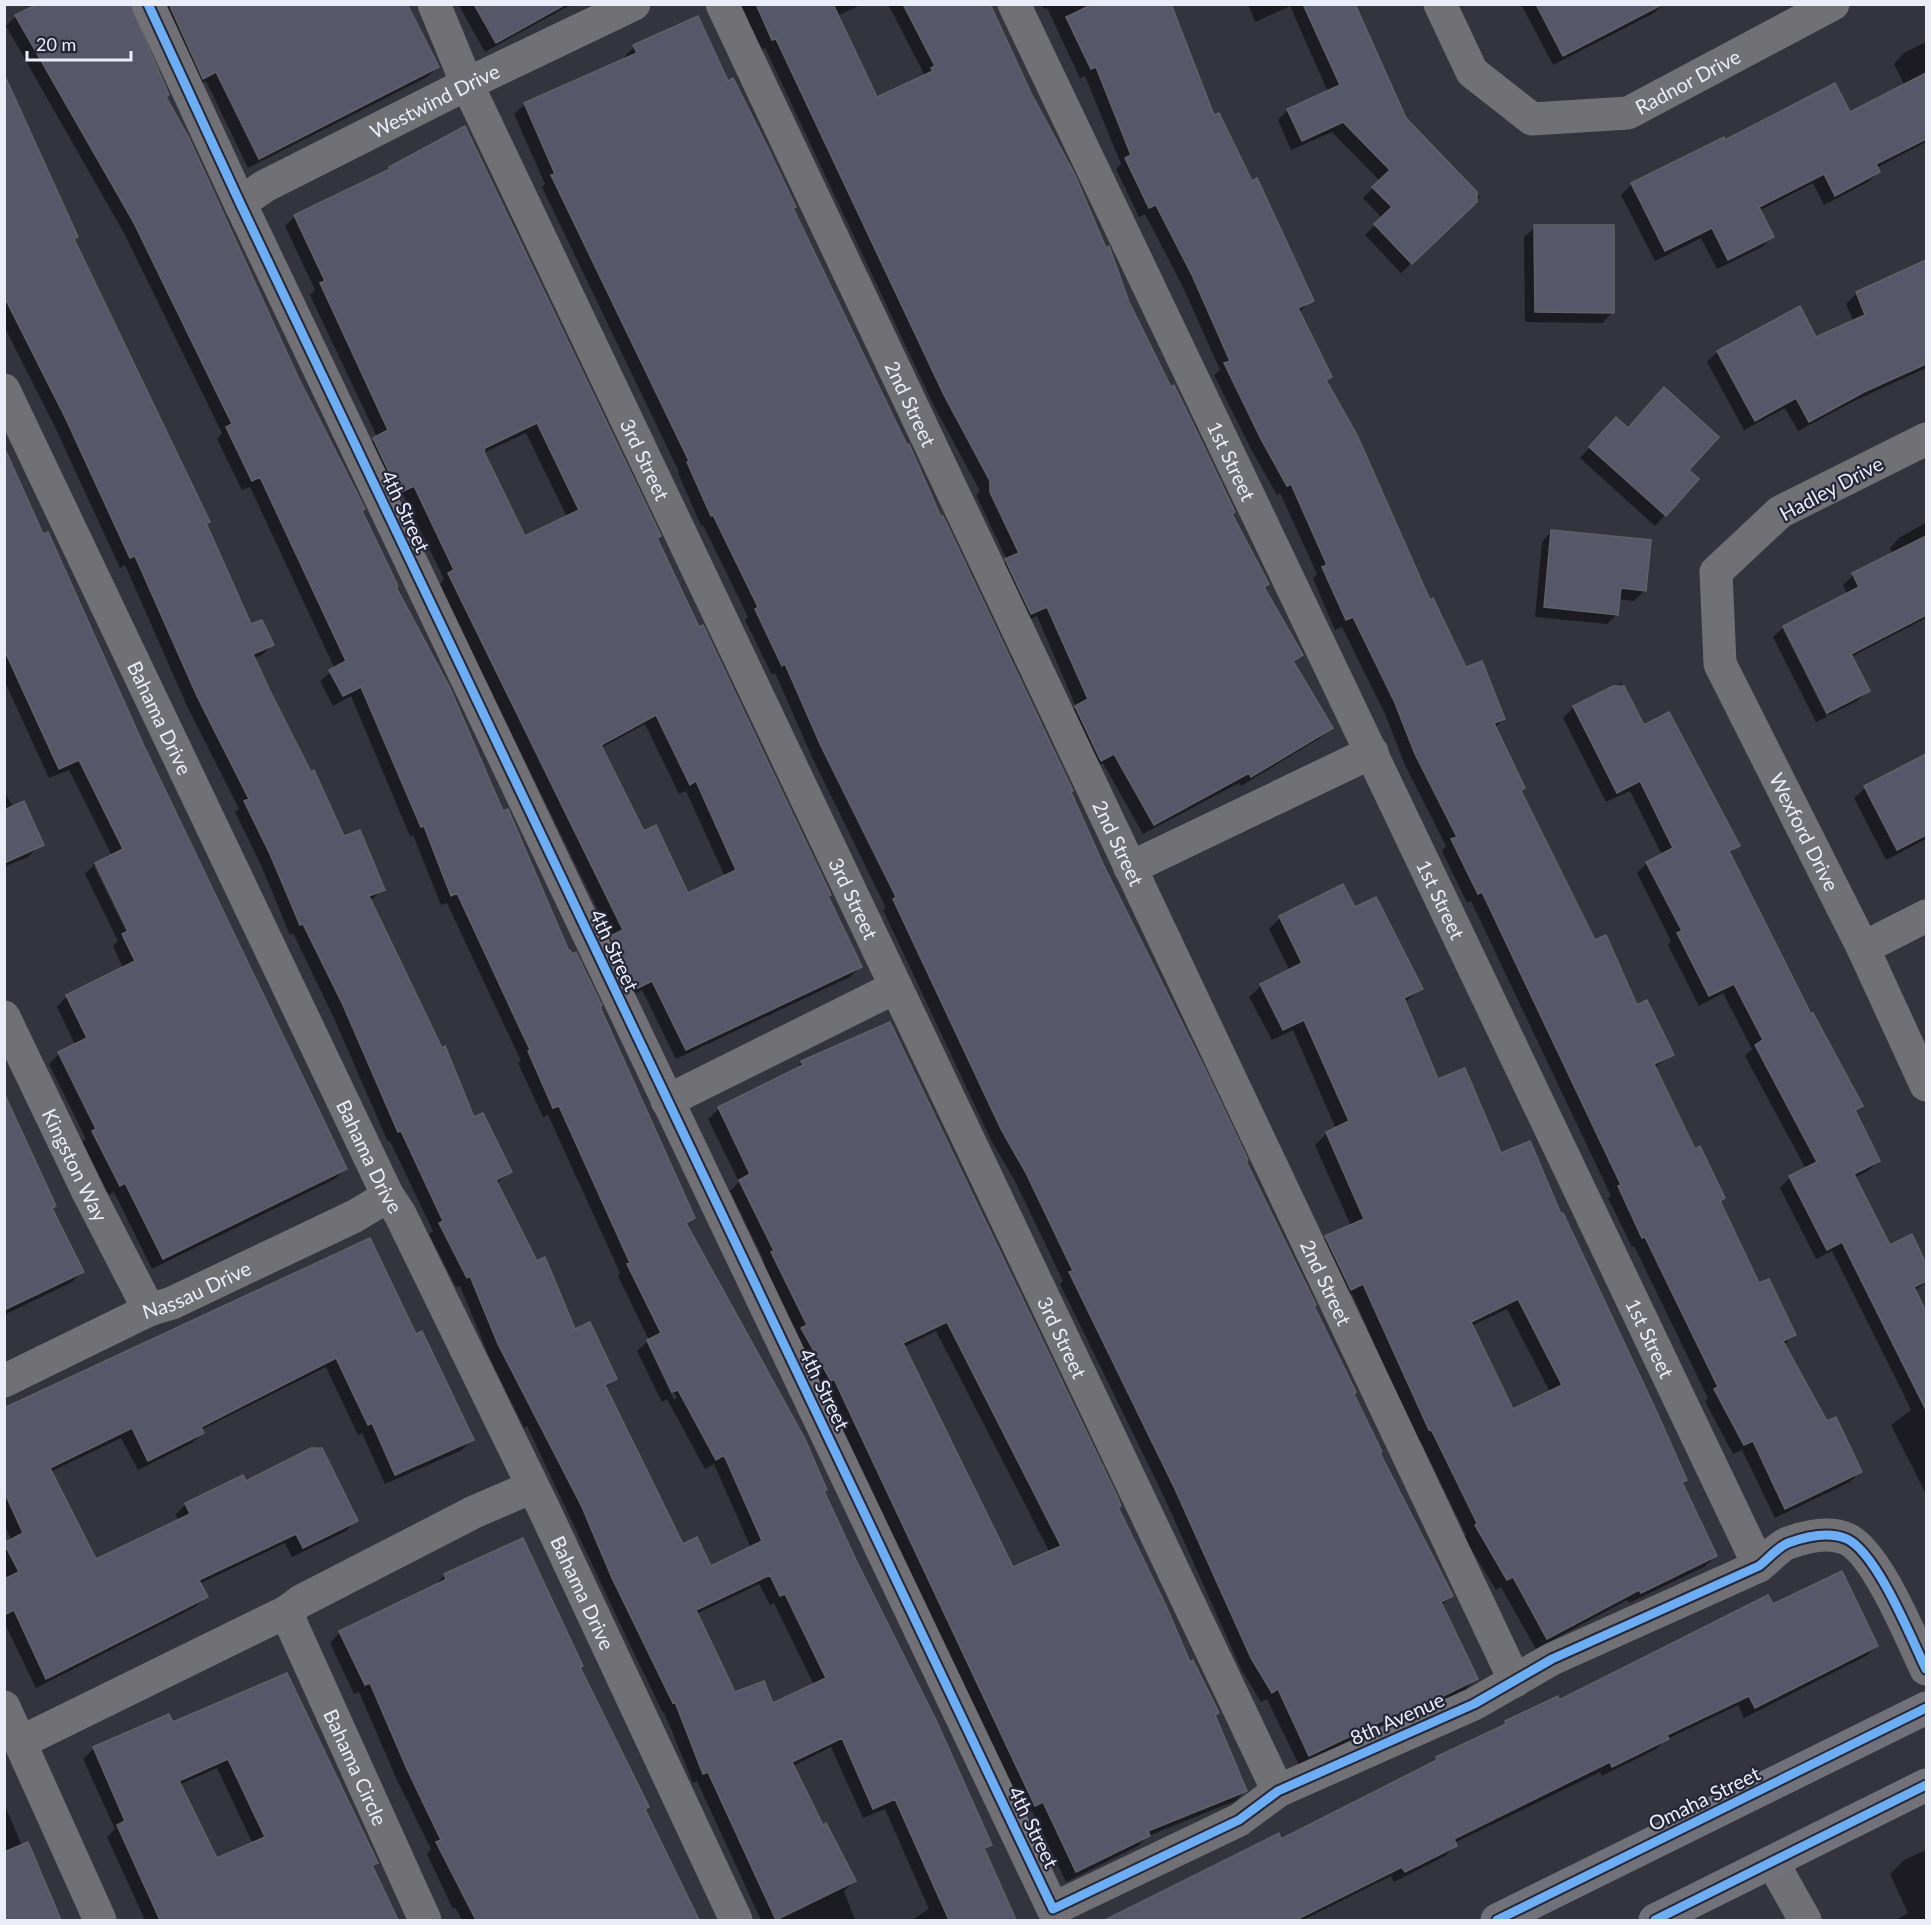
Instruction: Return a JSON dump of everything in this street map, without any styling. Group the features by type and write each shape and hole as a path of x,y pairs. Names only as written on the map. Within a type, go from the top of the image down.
{"main road":[{"name":"Omaha Street","path":"1497,1920 1926,1708"},
{"path":"1655,1920 1926,1785"}],"street":[{"name":"4th Street","path":"148,4 240,203 1053,1909"},
{"name":"3rd Street","path":"434,4 467,84 1278,1791"},
{"name":"Westwind Drive","path":"240,203 265,186 467,84 634,4"},
{"name":"2nd Street","path":"722,4 1515,1682"},
{"name":"1st Street","path":"1014,4 1759,1566"},
{"name":"Radnor Drive","path":"1440,4 1473,72 1532,119 1628,112 1833,4"},
{"name":"Bahama Drive","path":"4,390 388,1196 400,1214 532,1487 736,1920"},
{"name":"Hadley Drive","path":"1716,572 1780,512 1926,439"},
{"name":"Wexford Drive","path":"1716,572 1720,664 1863,948 1926,1084"},
{"path":"1130,868 1372,752"},
{"path":"1863,948 1926,916"},
{"path":"668,1101 896,987"},
{"name":"Kingston Way","path":"4,1017 89,1194 149,1310"},
{"name":"Nassau Drive","path":"4,1381 149,1310 172,1303 356,1216 388,1196"},
{"path":"21,1742 286,1612 302,1601 474,1512 532,1487"},
{"path":"1759,1566 1787,1544 1825,1533 1849,1539 1870,1561 1882,1580 1926,1669"},
{"name":"8th Avenue","path":"1053,1909 1239,1820 1278,1791 1474,1704 1552,1659 1759,1566"},
{"name":"Bahama Circle","path":"286,1612 316,1674 425,1920"},
{"path":"4,1707 100,1920"},
{"path":"1773,1863 1805,1920"}],"building":[{"path":"38,4 130,4 169,95 166,97 189,138 298,377 365,509 362,511 398,586 396,587 450,688 503,811 508,809 568,949 573,954 576,952 602,1006 600,1007 695,1218 686,1223 805,1439 827,1490 824,1491 856,1560 936,1720 992,1845 984,1848 1016,1920 949,1920 895,1799 873,1809 842,1738 792,1762 823,1825 826,1823 856,1881 776,1920 708,1772 703,1774 675,1702 673,1703 612,1578 582,1507 498,1344 470,1276 467,1278 439,1223 443,1221 401,1131 398,1132 343,1005 303,924 300,925 270,854 244,801 249,799 197,696 135,556 130,558 65,417 4,296 4,74 78,237 74,239 210,522 206,523 251,624 262,620 274,645 253,654 270,691 311,772 314,770 344,836 360,830 385,890 369,896 442,1048 445,1046 474,1117 483,1113 512,1172 496,1180 537,1261 545,1257 575,1329 590,1322 617,1379 605,1385 683,1544 697,1537 711,1566 762,1541 724,1455 716,1460 678,1390 672,1392 647,1340 661,1333 627,1264 630,1263 559,1106 553,1108 528,1051 530,1050 457,893 451,896 424,826 421,827 361,687 343,696 329,670 346,661 260,477 252,481 226,427 232,424 134,223 15,15","holes":["770,1575 780,1596 785,1594 826,1678 773,1703 764,1681 735,1692 696,1610"]},
{"path":"169,4 407,4 439,67 259,159 216,72 203,79"},
{"path":"474,4 566,4 496,43"},
{"path":"756,4 833,4 877,97 933,71 931,68 935,66 903,4 990,4 1031,93 1075,175 1106,248 1109,246 1129,302 1171,387 1174,385 1235,512 1232,514 1269,584 1264,587 1303,655 1293,661 1333,728 1251,777 1249,773 1154,825 1114,754 1101,761 1075,706 1088,699 1047,607 1031,614 1005,559 1019,553 990,492 990,481 944,395 776,39 772,40"},
{"path":"1093,4 1171,4 1214,115 1219,113 1252,181 1257,178 1314,301 1298,308 1332,377 1326,380 1357,435 1430,600 1433,598 1466,667 1482,661 1505,719 1494,723 1525,788 1521,791 1595,940 1606,935 1637,1005 1647,1000 1674,1055 1654,1064 1695,1149 1700,1146 1725,1198 1720,1201 1759,1283 1769,1279 1796,1335 1783,1341 1827,1421 1836,1417 1862,1472 1785,1509 1753,1441 1744,1445 1714,1389 1718,1387 1645,1237 1642,1238 1618,1186 1621,1185 1482,892 1478,894 1451,839 1457,837 1415,754 1395,703 1353,617 1346,620 1322,567 1327,565 1291,484 1287,486 1224,363 1230,361 1192,275 1156,205 1149,208 1125,158 1131,155 1096,67 1091,69 1066,17"},
{"path":"1303,4 1355,4 1406,118 1477,192 1477,202 1412,264 1374,224 1392,207 1372,187 1390,170 1343,122 1302,141 1287,109 1340,85"},
{"path":"1536,4 1663,4 1563,56"},
{"path":"698,16 728,81 733,78 766,144 796,207 793,208 907,445 909,444 941,517 943,516 1073,791 1071,792 1103,864 1248,1160 1246,1161 1356,1392 1354,1394 1382,1452 1380,1453 1453,1596 1441,1602 1478,1679 1415,1710 1413,1706 1309,1756 1278,1689 1272,1693 1251,1658 1175,1489 1069,1272 1073,1271 1026,1173 1001,1129 893,899 896,897 821,746 785,664 782,666 755,609 758,607 713,515 711,516 687,462 689,461 551,175 555,174 524,103 637,53 633,45"},
{"path":"1926,73 1926,139 1876,164 1880,172 1835,196 1824,174 1759,207 1774,237 1728,260 1712,228 1665,251 1631,183 1724,137 1725,140 1835,83 1850,112"},
{"path":"465,126 661,536 657,538 699,627 703,625 831,895 828,896 862,967 686,1050 652,981 636,989 610,936 623,930 448,573 454,570 414,486 399,493 373,438 388,430 320,283 325,281 294,215 390,169 389,167","holes":["537,423 579,510 525,536 484,452 485,448","656,715 690,785 696,781 736,870 688,893 656,825 644,831 601,745"]},
{"path":"1534,225 1614,225 1614,313 1535,312"},
{"path":"1926,260 1926,364 1864,392 1809,422 1796,398 1755,421 1717,351 1800,306 1816,337 1865,315 1856,292"},
{"path":"1664,387 1719,437 1689,470 1699,479 1666,516 1589,447 1616,417 1628,428"},
{"path":"4,447 43,534 48,532 144,746 347,1169 163,1259 125,1183 120,1186 92,1131 96,1129 58,1052 87,1038 66,995 135,961 122,934 128,931 95,863 123,849 79,760 59,769 4,649"},
{"path":"1551,530 1651,540 1646,591 1621,588 1618,615 1544,607"},
{"path":"1926,536 1926,615 1851,654 1870,691 1827,713 1783,626 1859,587 1852,573"},
{"path":"1613,686 1624,686 1644,725 1669,712 1740,846 1729,851 1811,1014 1813,1013 1863,1106 1855,1110 1880,1161 1854,1174 1890,1245 1912,1234 1926,1264 1926,1281 1914,1287 1926,1312 1926,1410 1842,1242 1827,1250 1789,1176 1817,1162 1755,1045 1763,1040 1734,984 1709,996 1677,933 1682,931 1646,862 1673,848 1640,781 1617,793 1573,706"},
{"path":"1926,754 1926,835 1897,850 1864,786"},
{"path":"24,801 44,845 4,863 4,810"},
{"path":"1343,884 1355,907 1376,897 1423,989 1404,998 1438,1079 1465,1068 1501,1153 1530,1141 1561,1214 1563,1213 1655,1408 1687,1480 1682,1482 1717,1556 1641,1593 1639,1590 1547,1639 1513,1577 1507,1580 1475,1525 1477,1523 1432,1431 1429,1430 1363,1284 1351,1290 1325,1236 1364,1219 1326,1132 1349,1121 1304,1020 1283,1030 1260,984 1302,963 1279,916","holes":["1518,1299 1562,1385 1513,1409 1471,1322"]},
{"path":"890,1022 1118,1498 1121,1506 1118,1507 1167,1608 1190,1662 1193,1660 1219,1713 1215,1715 1247,1791 1148,1831 1150,1836 1076,1872 1043,1802 1035,1806 834,1379 831,1381 801,1328 807,1325 739,1180 750,1174 718,1107 803,1065 801,1061","holes":["947,1322 1061,1546 1013,1567 903,1343"]},
{"path":"4,1093 56,1206 52,1208 84,1272 4,1310"},
{"path":"370,1238 416,1334 422,1331 474,1440 395,1475 372,1423 368,1425 336,1358 201,1427 204,1433 148,1461 132,1428 50,1468 96,1559 190,1514 185,1503 243,1475 246,1481 311,1448 322,1448 358,1521 303,1548 296,1534 199,1580 208,1597 46,1679 14,1610 4,1615 4,1579 19,1572 4,1543 23,1533 4,1491 4,1408"},
{"path":"523,1538 583,1666 580,1667 649,1807 645,1809 699,1920 476,1920 436,1842 441,1840 370,1683 365,1685 339,1631 443,1581 446,1579 444,1574"},
{"path":"1842,1571 1878,1646 1755,1708 1749,1696 1667,1735 1669,1739 1612,1767 1610,1762 1454,1839 1457,1846 1405,1872 1402,1867 1296,1920 1105,1920 1279,1833 1281,1839 1437,1760 1436,1757 1506,1724 1505,1721 1558,1696 1559,1700 1768,1595 1773,1604"},
{"path":"287,1673 378,1863 372,1865 398,1920 160,1920 117,1825 125,1821 93,1747 169,1714 173,1722","holes":["228,1759 265,1837 217,1858 179,1781"]},
{"path":"28,1842 61,1920 4,1920 4,1852"}],"cycle path":[{"path":"148,4 240,203 1053,1909 1239,1820 1278,1791 1474,1704 1552,1659 1759,1566 1784,1545 1803,1538 1833,1535 1847,1539 1858,1547 1881,1578 1926,1669"},
{"path":"1497,1920 1926,1708"},
{"path":"1655,1920 1926,1785"}]}
